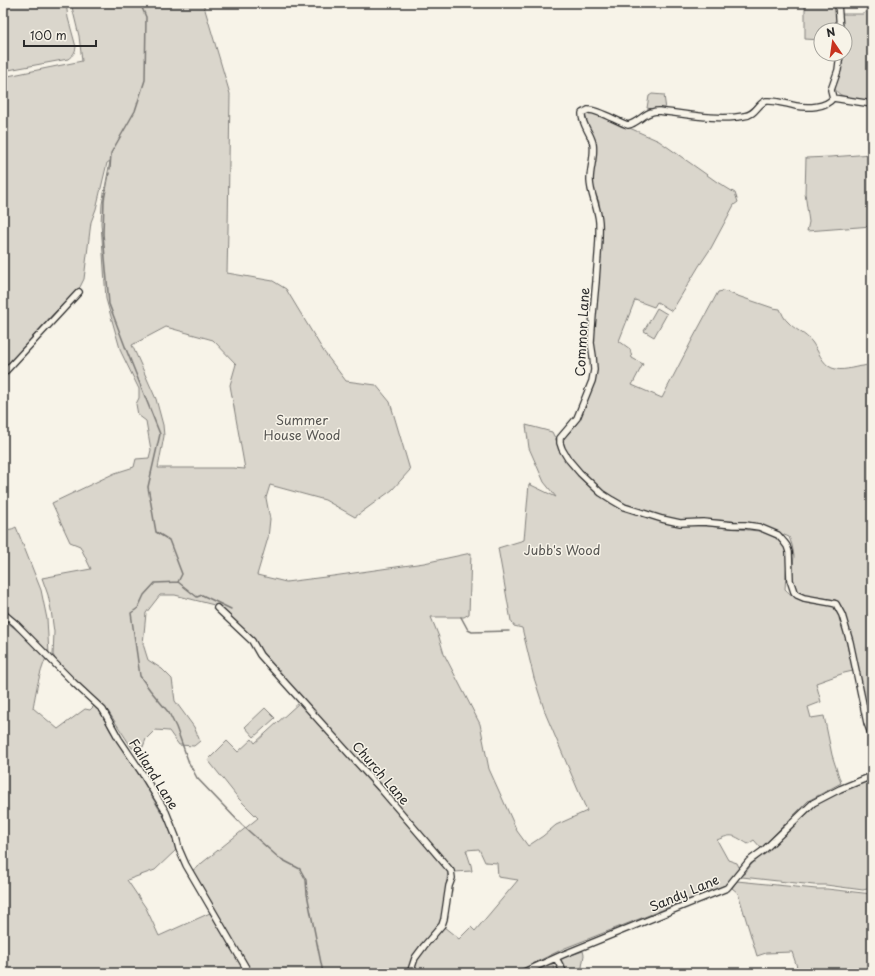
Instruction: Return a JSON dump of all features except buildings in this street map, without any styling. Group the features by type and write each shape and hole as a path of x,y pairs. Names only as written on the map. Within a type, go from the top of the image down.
{"street":[{"path":"838,3 839,22"},
{"path":"839,62 838,70 831,90 833,98 872,104"},
{"name":"Common Lane","path":"833,98 831,102 826,104 805,107 775,101 767,101 763,102 750,115 733,118 718,118 659,111 646,114 637,122 628,125 592,111 588,110 582,113 582,120 593,144 590,190 598,213 599,221 599,252 591,343 594,370 592,381 577,418 560,438 560,443 568,459 591,485 624,507 680,523 703,522 745,525 759,527 778,536 787,546 789,552 790,580 794,592 804,598 836,604 839,608 850,642 867,723 872,736"},
{"path":"3,374 78,292"},
{"name":"Church Lane","path":"217,608 252,640 263,659 370,777 451,871 452,878 449,886 442,925 415,958 410,973"},
{"name":"Failand Lane","path":"3,613 103,710 119,739 166,812 186,866 249,973"},
{"name":"Sandy Lane","path":"522,973 727,888 749,861 764,850 813,803 840,789 872,776"},
{"path":"556,958 564,973"}],"green space":[{"path":"3,3 66,3 68,18 76,47 74,54 68,59 3,71"},
{"path":"71,3 203,3 230,94 227,273 273,281 286,289 324,352 346,381 376,385 390,402 410,470 392,490 355,517 325,500 270,485 266,498 270,519 268,538 257,575 286,582 424,563 471,553 469,614 464,617 431,617 444,654 480,724 489,769 517,831 528,846 556,825 587,811 546,715 534,678 522,628 514,626 511,621 498,548 524,540 529,484 556,497 544,482 529,448 526,425 552,432 567,462 583,481 598,494 615,505 672,525 707,526 759,531 776,538 785,548 787,561 785,589 800,600 835,607 842,622 853,671 816,683 821,702 808,707 811,718 824,716 832,755 841,783 808,801 761,848 754,840 748,844 733,836 726,836 717,840 728,860 737,863 740,869 726,885 565,948 514,973 413,973 419,956 444,927 459,939 471,927 475,931 518,880 498,877 497,863 485,862 479,849 466,850 472,871 454,872 378,782 218,606 175,595 160,595 146,613 143,644 148,660 162,669 172,679 175,701 194,727 200,741 194,746 179,745 169,731 155,730 146,739 143,747 132,748 108,711 56,660 53,655 54,632 51,610 42,578 91,569 80,546 70,542 52,503 115,473 134,467 136,459 149,458 151,450 146,421 138,415 136,404 139,398 139,389 121,352 106,299 101,223 102,204 110,161 107,163 96,209 91,222 84,279 80,287 52,315 3,370 3,77 82,61 79,36","holes":["166,327 213,340 236,364 230,385 245,469 158,468 164,436 163,425 156,399 132,345"]},
{"path":"805,3 836,3 838,22 813,22 813,40 805,39"},
{"path":"870,3 872,3 872,101 856,100 845,97 840,95 834,87 842,62 853,62 853,22 842,22 841,14 864,14"},
{"path":"652,94 664,95 666,110 647,108 649,96"},
{"path":"590,113 607,118 659,141 735,193 738,202 734,205 711,248 672,311 657,302 654,307 635,300 619,341 630,349 632,358 643,364 632,385 662,398 718,292 723,291 780,309 787,321 809,339 823,360 832,368 844,369 872,365 872,726 869,719 845,615 841,606 836,600 804,595 797,591 793,584 792,577 794,556 789,537 763,526 746,522 703,519 680,520 662,517 626,504 607,494 581,472 564,447 563,439 578,422 596,372 592,337 597,305 600,214 599,202 593,188 591,176 596,156 584,120 584,116"},
{"path":"872,154 872,226 807,231 809,222 805,193 806,158"},
{"path":"657,308 667,314 654,337 644,331"},
{"path":"16,527 41,590 47,619 49,654 19,623 3,610 3,528 13,529"},
{"path":"3,619 28,639 46,658 40,676 33,708 58,729 85,709 90,710 94,706 102,714 110,730 168,824 176,850 155,870 127,880 146,908 159,936 210,913 246,973 3,973"},
{"path":"300,702 371,781 448,871 440,925 408,973 252,973 192,871 258,818 239,799 208,760 227,741 238,752 252,739 255,743"},
{"path":"265,708 275,718 254,737 245,727"},
{"path":"872,779 871,886 863,890 742,877 751,865 817,804 841,791"},
{"path":"737,881 872,894 870,925 872,924 872,973 799,973 792,952 766,953 757,956 738,893 732,888"},
{"path":"583,951 584,955 581,973 567,973 560,959"},
{"path":"551,963 557,973 531,973"}],"waterway":[{"path":"110,169 111,153 135,111 145,80 146,17 140,3"},
{"path":"109,173 104,200 103,234 109,304 160,434 148,487 156,532 169,540 182,574 178,582 155,583 144,595 138,608 131,613 140,676 169,713 176,727 189,763 197,778 242,825 279,858 300,869 306,880 307,894 324,973"},
{"path":"178,582 197,597 202,595 231,609"},
{"path":"461,617 468,630 472,632 509,631"}],"park label":[{"name":"Summer House Wood","path":"302,428"},
{"name":"Jubb's Wood","path":"562,550"}]}
